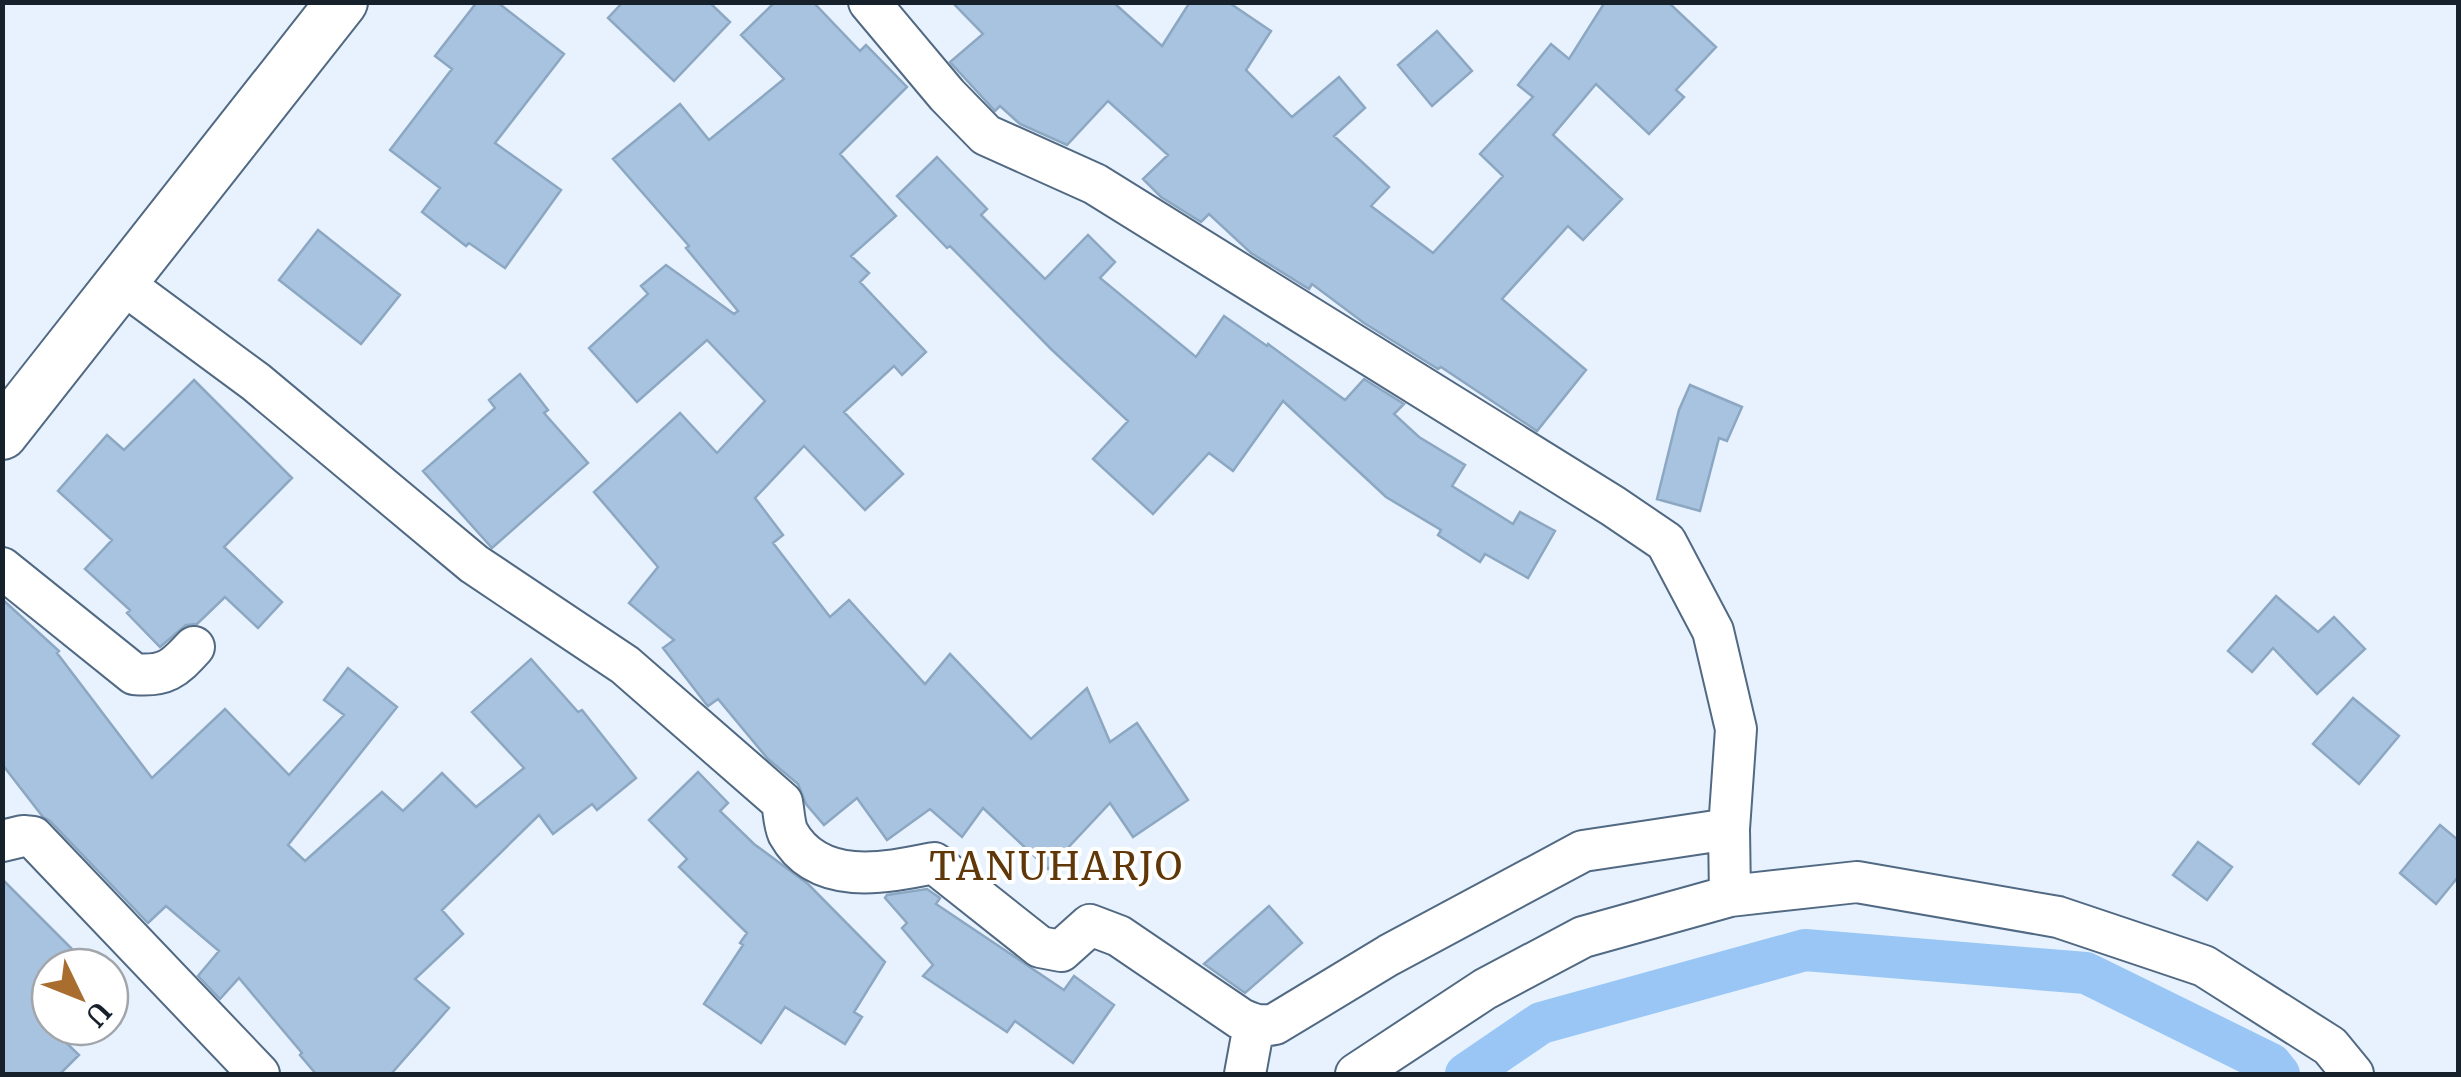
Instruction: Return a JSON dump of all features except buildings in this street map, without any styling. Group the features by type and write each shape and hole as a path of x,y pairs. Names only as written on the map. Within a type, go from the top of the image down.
{"street":[{"path":"2,434 342,2"},
{"path":"868,2 986,135 1095,184 1666,542 1713,631 1736,729 1729,829 1730,896"},
{"path":"122,283 256,382 474,564 625,664 782,802 786,830 820,866 852,872 886,872 934,864 1040,948 1061,951 1090,926 1119,936 1254,1025 1275,1024 1389,955 1583,851 1729,829"},
{"path":"2,568 134,674 155,676 177,666 194,647"},
{"path":"2,841 34,837 260,1074"},
{"path":"1356,1074 1485,989 1582,938 1730,896 1857,882 2058,917 2204,966 2330,1046 2353,1074"},
{"path":"1245,1074 1254,1025"}],"waterway":[{"path":"1466,1074 1541,1023 1805,950 2086,973 2271,1064 2279,1074"}],"district":[{"name":"TANUHARJO","path":"1057,866"}]}
